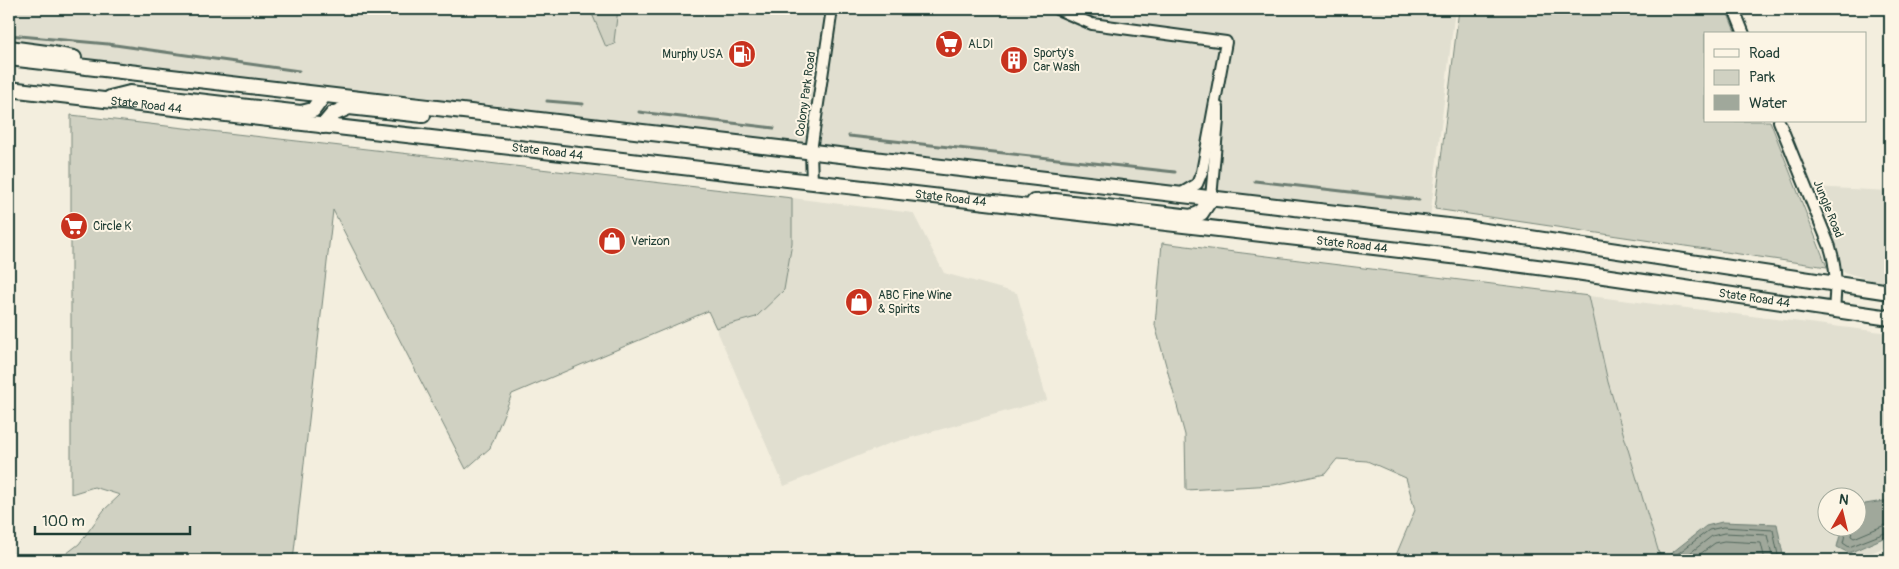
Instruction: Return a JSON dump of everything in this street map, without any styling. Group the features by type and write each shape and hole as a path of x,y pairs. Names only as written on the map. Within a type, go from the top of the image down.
{"main road":[{"path":"9,48 54,54 151,75"},
{"path":"9,58 1465,228 1890,292"},
{"path":"9,67 48,71 151,75"},
{"name":"State Road 44","path":"9,89 1470,258 1890,318"},
{"path":"102,100 130,93 301,113 313,110 324,95"},
{"path":"323,126 333,114 348,107 465,120 478,112"},
{"path":"1001,205 1055,201 1191,217 1201,213 1211,198"}],"street":[{"name":"Colony Park Road","path":"812,183 811,151 832,9"},
{"path":"1057,9 1092,24 1226,42 1202,172 1197,184 1180,194"},
{"path":"1734,9 1743,32"},
{"path":"1211,198 1218,120 1218,88"},
{"name":"Jungle Road","path":"1779,122 1830,247 1835,264 1837,285 1834,310"}],"shaded area":[{"path":"9,9 1455,9 1429,226 151,75 54,54 9,48"},
{"path":"1812,187 1890,191 1890,286 1841,271 1835,245"},
{"path":"792,198 913,213 944,273 1017,293 1047,400 888,444 784,486 716,328 756,317 792,243"},
{"path":"1589,296 1890,333 1890,500 1866,504 1866,486 1816,486 1816,536 1840,536 1837,547 1849,553 1890,535 1890,545 1854,560 1784,560 1777,524 1706,526 1669,554 1671,560 1661,560 1608,382"}],"green space":[{"path":"590,9 618,9 615,44 606,47"},
{"path":"1459,9 1726,9 1735,32 1704,32 1704,122 1770,122 1827,267 1435,209"},
{"path":"71,115 792,198 792,243 784,290 756,317 716,328 708,311 512,394 490,448 466,469 333,210 293,560 58,560 79,544 104,510 120,495 94,487 71,494"},
{"path":"1162,243 1589,296 1608,382 1661,560 1394,560 1415,510 1406,478 1367,461 1337,459 1325,474 1274,485 1186,490 1185,435 1155,325"}],"water":[{"path":"1890,500 1890,535 1849,553 1837,547 1840,536 1866,536 1866,504"},
{"path":"1722,522 1777,524 1784,560 1671,560 1669,555 1706,526"}],"waterway":[{"path":"9,35 108,44 299,71"},
{"path":"547,101 583,104"},
{"path":"639,112 774,128"},
{"path":"849,136 1175,172"},
{"path":"1255,181 1419,200"}],"place":[{"name":"ALDI","path":"949,44"},
{"name":"Murphy USA","path":"742,54"},
{"name":"Sporty's Car Wash","path":"1014,60"},
{"name":"Circle K","path":"74,226"},
{"name":"Verizon","path":"612,241"},
{"name":"ABC Fine Wine & Spirits","path":"859,302"}]}
